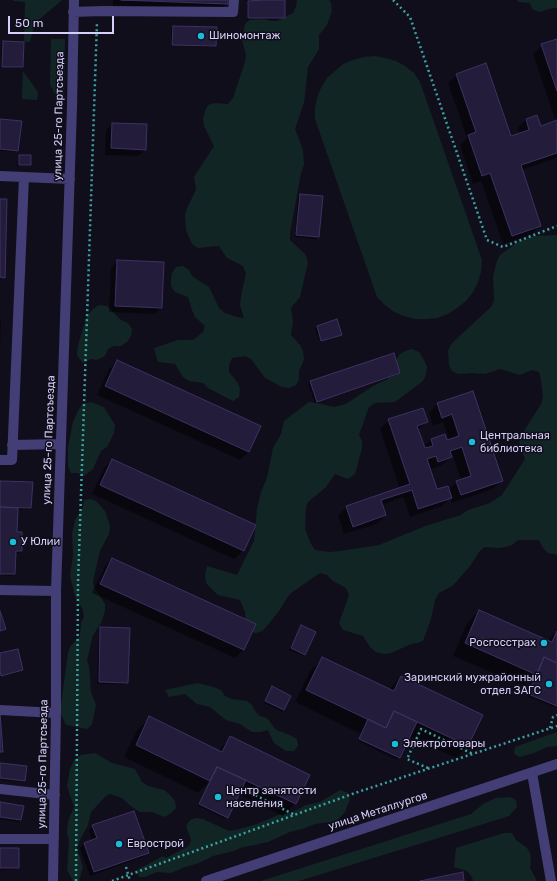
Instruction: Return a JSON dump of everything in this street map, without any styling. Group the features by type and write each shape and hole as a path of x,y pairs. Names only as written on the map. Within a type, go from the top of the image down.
{"street":[{"name":"улица 25-го Партсъезда","path":"53,881 56,713 56,591 70,179 74,0"},
{"path":"73,12 233,12 234,0"},
{"path":"0,176 70,179"},
{"path":"0,460 12,460 24,177"},
{"path":"12,445 61,444"},
{"path":"0,590 56,591"},
{"path":"0,710 56,713"},
{"name":"улица Металлургов","path":"206,881 557,764"},
{"path":"532,773 551,881"},
{"path":"0,789 54,795"},
{"path":"0,839 54,839"}],"path":[{"path":"393,0 410,17 486,240 503,247 557,226"},
{"path":"76,881 78,583 98,11"},
{"path":"550,728 553,717 557,715"},
{"path":"112,881 429,768 557,726"},
{"path":"429,768 407,759 421,729 473,754"},
{"path":"251,793 296,815"},
{"path":"126,867 130,881"}],"green space":[{"path":"13,0 62,0 35,23 30,42 24,42 25,2"},
{"path":"297,0 329,0 332,11 327,25 319,35 319,49 308,67 304,103 295,129 303,150 304,165 301,173 290,240 305,254 308,262 300,297 291,308 293,321 291,335 300,345 303,351 304,360 299,371 299,379 296,385 289,388 282,387 265,378 251,359 245,356 232,358 229,365 229,372 238,383 240,389 239,397 233,401 208,388 203,383 189,381 183,377 175,364 158,362 154,348 178,340 193,340 203,332 205,326 195,317 188,297 175,292 171,286 172,273 176,267 183,266 189,270 192,276 209,287 219,308 225,313 244,318 240,305 246,274 243,266 227,258 219,246 198,248 192,244 186,230 185,215 196,190 194,177 214,146 204,126 203,118 205,111 208,105 215,103 228,104 233,98 245,62 246,54 242,40 245,24 250,19 258,16 270,21 277,21 293,13"},
{"path":"517,0 557,0 557,8 539,12 532,9 530,3 518,2"},
{"path":"51,39 65,39 64,100 58,99 50,85"},
{"path":"375,56 396,61 405,66 414,73 420,82 482,260 481,272 473,292 466,301 457,308 448,314 437,318 415,319 404,316 394,312 377,297 315,119 317,98 327,78 343,64 364,57"},
{"path":"23,71 38,92 37,100 22,99"},
{"path":"557,235 557,555 548,553 543,548 539,540 518,540 512,545 506,547 484,547 457,581 452,586 439,593 435,600 431,619 423,641 411,644 391,653 384,654 376,652 370,647 363,636 343,630 339,623 349,595 346,588 333,581 327,575 320,573 291,593 279,611 262,631 256,633 249,631 246,626 245,612 240,600 218,595 206,583 205,576 207,566 237,575 254,541 257,509 261,492 267,478 273,448 281,434 284,421 309,402 334,407 346,404 373,386 388,379 399,355 405,351 412,349 419,352 427,367 426,375 423,381 395,402 375,403 369,407 359,435 362,441 362,448 355,474 348,479 335,474 326,487 308,502 306,507 305,529 315,550 330,552 379,545 428,525 461,515 468,510 490,503 502,495 525,459 519,439 541,404 543,397 539,372 532,370 520,375 500,369 485,374 458,374 452,371 449,365 448,351 451,344 492,306 494,300 493,276 500,255 518,242 533,236"},
{"path":"99,305 107,306 121,320 128,323 132,329 131,336 127,342 121,346 114,346 108,349 105,356 97,360 91,359 83,363 77,356 78,345 87,316"},
{"path":"91,402 104,407 115,425 114,433 107,447 101,451 93,469 83,477 78,473 71,473 68,466 68,447 73,422 79,409 83,404"},
{"path":"90,499 96,501 105,511 110,526 109,534 100,551 93,581 94,587 105,604 105,611 101,623 93,635 87,660 89,666 91,692 96,705 92,724 87,729 66,725 60,712 68,653 70,647 80,636 81,622 84,617 83,610 75,596 70,576 73,555 72,534 75,520 83,507 84,500"},
{"path":"198,683 221,690 225,696 232,699 247,701 260,716 267,718 276,730 297,739 298,746 294,751 286,751 274,743 268,730 252,732 240,724 226,720 210,707 197,704 185,694 169,697 165,690"},
{"path":"557,732 557,746 547,747 520,757 514,754 515,747"},
{"path":"95,753 112,763 135,769 142,782 148,786 164,790 170,795 175,801 176,808 165,817 152,812 140,812 122,798 110,794 105,797 91,812 88,825 80,840 77,848 83,867 79,881 73,881 67,870 69,841 67,833 68,821 74,807 67,786 70,769 75,759 81,755"},
{"path":"340,790 348,793 350,799 345,812 337,821 315,824 290,832 268,842 213,856 199,863 171,873 157,872 145,877 139,877 137,870 163,856 166,858 189,846 191,840 186,826 190,820 196,818 203,819 229,831 236,830 257,824 278,815 291,813 306,805 320,802"},
{"path":"510,797 516,800 517,807 509,816 299,881 261,881 471,814 483,804 496,798"},
{"path":"504,833 512,833 516,840 527,848 530,853 530,868 537,881 473,881 472,877 467,871 454,867 456,848"}],"building":[{"path":"121,0 228,0 228,4"},
{"path":"285,0 285,18 248,18 248,1"},
{"path":"173,26 217,27 216,46 172,45"},
{"path":"557,39 557,91 541,44"},
{"path":"3,41 24,42 23,67 2,67"},
{"path":"486,63 511,136 529,130 526,119 537,115 541,126 557,120 557,153 521,165 541,226 512,236 490,173 482,176 468,135 476,132 456,74"},
{"path":"0,119 22,121 18,151 0,149"},
{"path":"112,123 147,124 146,150 111,148"},
{"path":"19,155 31,155 31,165 19,165"},
{"path":"300,194 323,196 319,237 296,235"},
{"path":"0,199 7,199 5,278 0,277"},
{"path":"117,260 164,262 162,308 115,306"},
{"path":"337,319 342,335 321,341 317,326"},
{"path":"394,353 400,373 317,402 310,381"},
{"path":"117,360 261,426 249,452 105,386"},
{"path":"473,391 503,481 461,495 456,481 471,476 462,447 450,451 452,457 438,462 436,456 427,459 437,489 448,486 452,498 418,509 412,490 381,500 386,515 353,527 346,506 410,484 388,419 423,408 428,422 417,426 425,448 433,446 431,439 445,434 447,440 459,436 452,414 442,418 437,403"},
{"path":"112,459 256,525 244,551 100,485"},
{"path":"0,481 33,482 31,508 0,507"},
{"path":"0,507 18,508 17,532 22,532 22,551 16,551 15,574 0,574"},
{"path":"112,558 256,624 244,650 100,584"},
{"path":"479,610 552,642 557,631 557,663 544,657 537,675 465,643"},
{"path":"0,611 6,629 0,631"},
{"path":"301,625 316,632 305,655 291,648"},
{"path":"100,627 130,628 128,683 99,682"},
{"path":"18,649 23,670 1,676 0,653"},
{"path":"322,657 394,691 401,676 483,715 468,746 394,711 386,728 306,690"},
{"path":"544,657 557,663 557,706 528,694"},
{"path":"272,686 291,696 284,710 265,701"},
{"path":"394,711 417,722 400,758 359,739 368,719 386,728"},
{"path":"0,713 3,752 0,752"},
{"path":"149,716 222,752 230,736 310,775 296,804 217,767 210,781 136,745"},
{"path":"0,763 27,766 25,781 0,778"},
{"path":"217,767 246,780 228,818 199,804"},
{"path":"0,802 24,806 21,820 0,817"},
{"path":"134,811 149,853 94,872 84,843 97,838 92,825"},
{"path":"0,848 19,848 19,868 0,868"},
{"path":"463,872 464,881 420,881"}],"place":[{"name":"Шиномонтаж","path":"201,36"},
{"name":"Центральная библиотека","path":"472,442"},
{"name":"У Юлии","path":"13,542"},
{"name":"Росгосстрах","path":"544,643"},
{"name":"Заринский мужрайонный отдел ЗАГС","path":"549,684"},
{"name":"Электротовары","path":"395,744"},
{"name":"Центр занятости населения","path":"218,797"},
{"name":"Еврострой","path":"119,844"}]}
